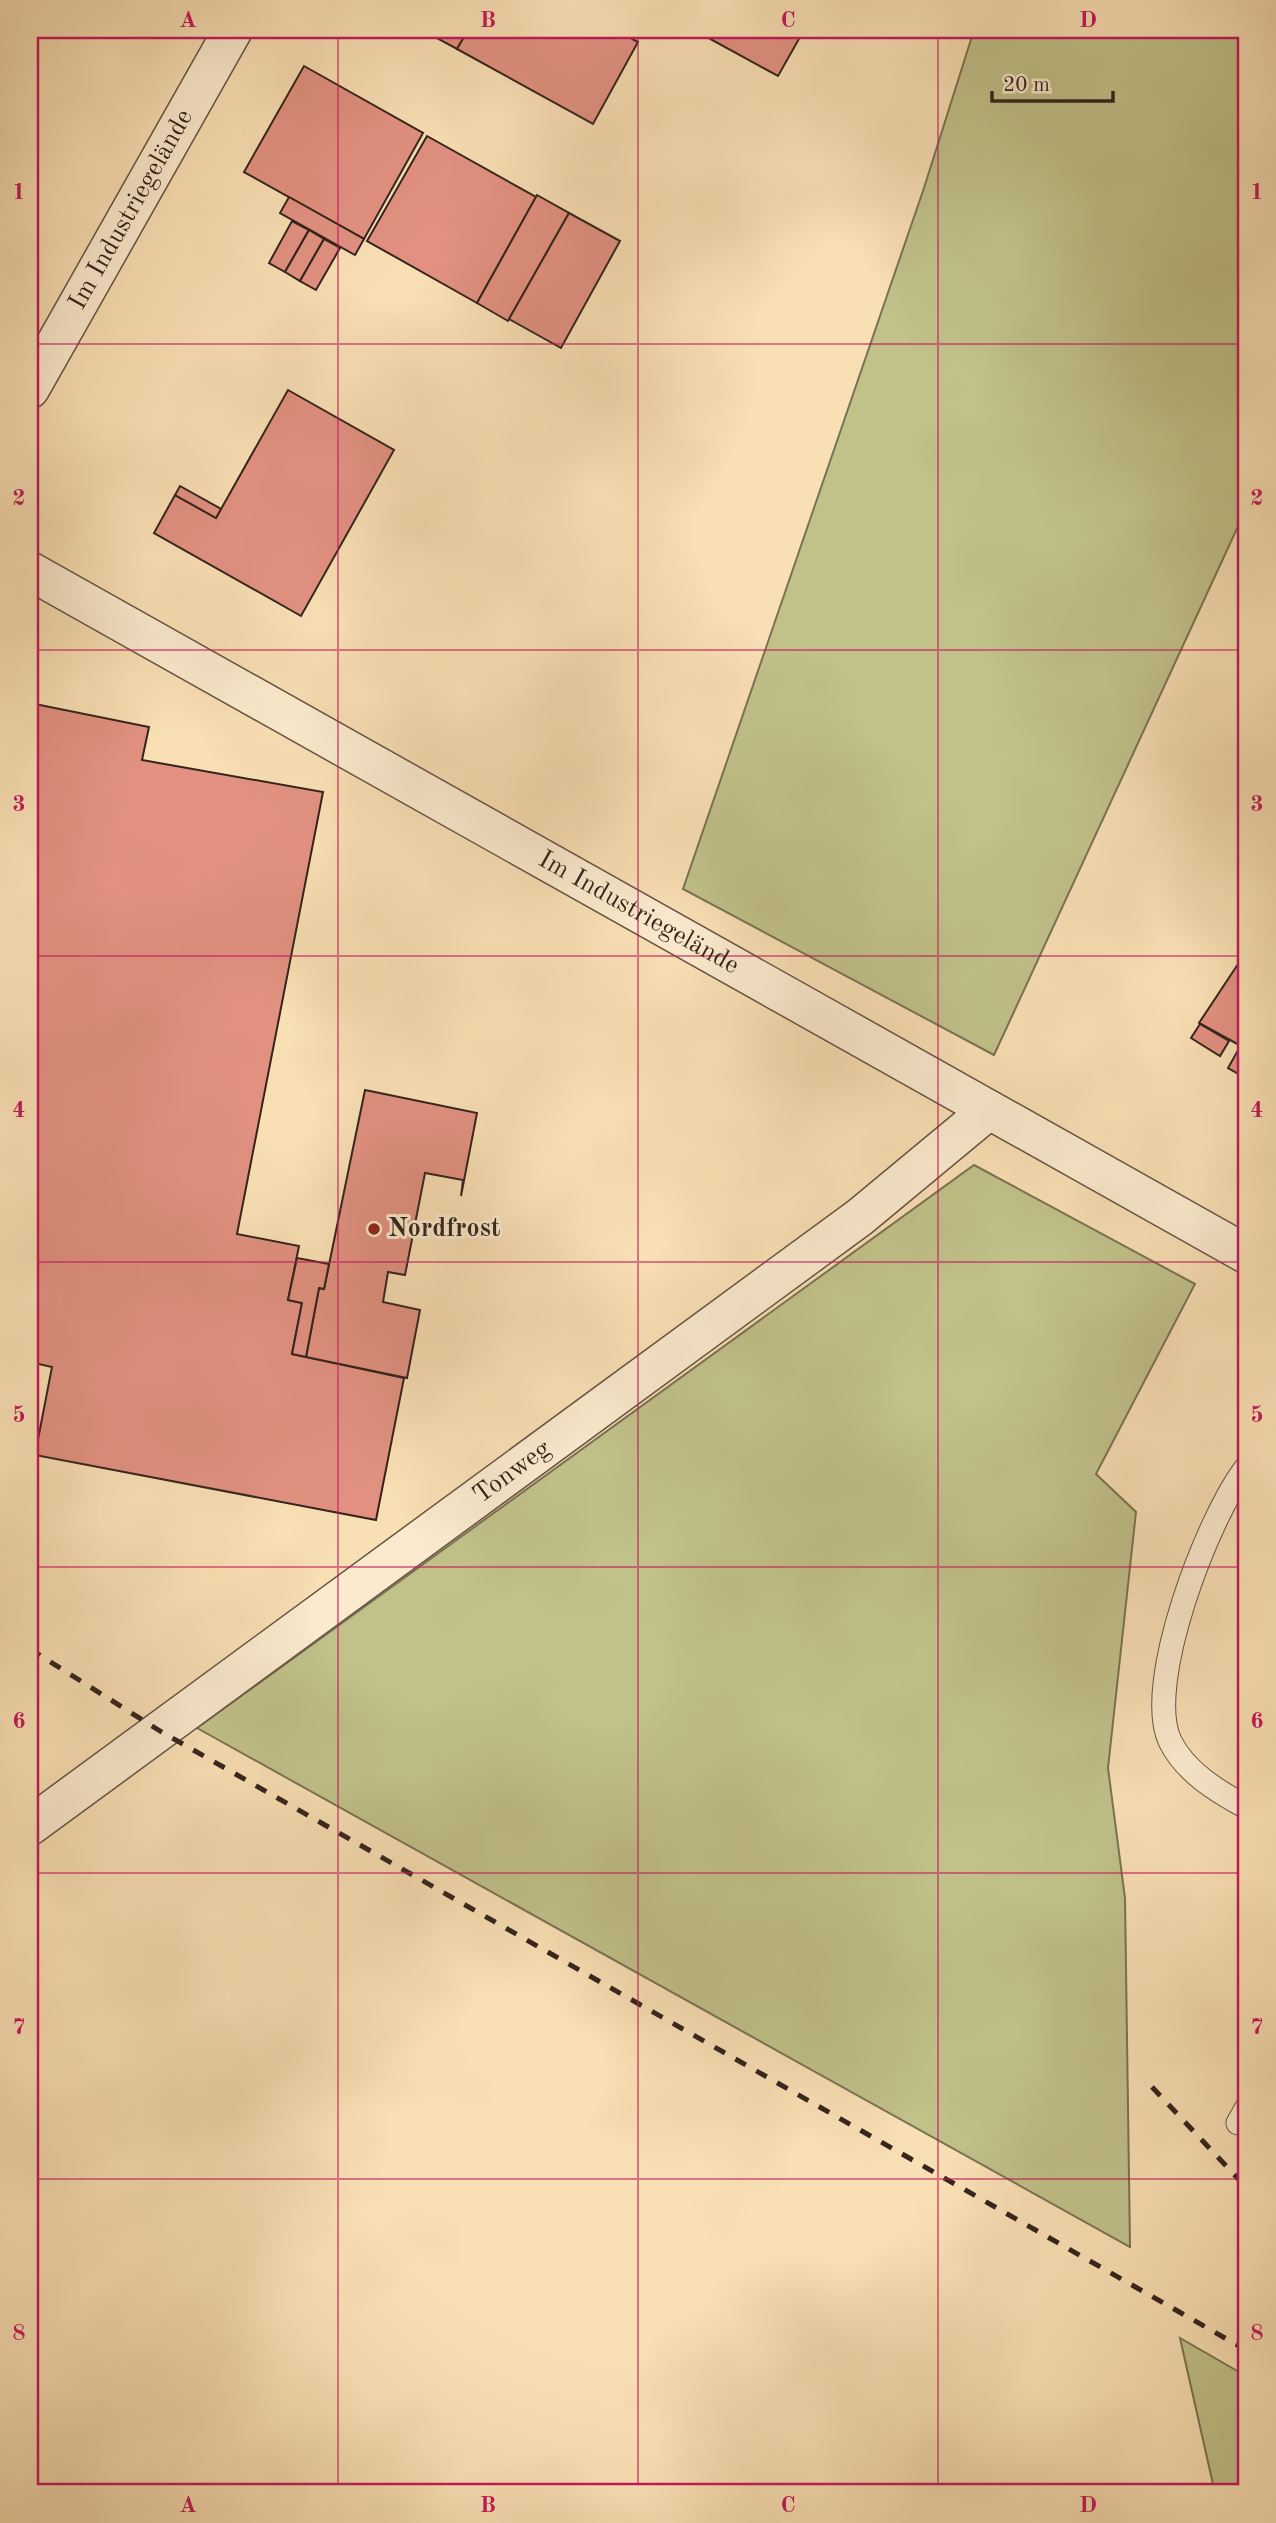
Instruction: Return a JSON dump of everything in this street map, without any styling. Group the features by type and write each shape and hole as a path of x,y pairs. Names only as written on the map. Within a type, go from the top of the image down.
{"street":[{"name":"Im Industriegelände","path":"30,389 233,30"},
{"name":"Im Industriegelände","path":"30,571 1246,1254"},
{"name":"Tonweg","path":"30,1826 860,1217 989,1110"}],"lane":[{"path":"1246,1468 1228,1497 1204,1550 1170,1649 1164,1684 1169,1738 1178,1755 1198,1776 1246,1807"}],"green space":[{"path":"974,30 1246,30 1246,509 994,1055 683,889 924,188"},
{"path":"974,1165 1195,1284 1096,1474 1136,1512 1108,1768 1125,1898 1130,2247 197,1728"},
{"path":"1180,2338 1246,2376 1246,2493 1215,2493"}],"building":[{"path":"422,30 468,30 457,49"},
{"path":"468,30 616,30 638,42 593,124 457,49"},
{"path":"694,30 804,30 778,76"},
{"path":"304,66 423,133 364,239 244,172"},
{"path":"427,136 536,197 477,303 367,241"},
{"path":"537,195 569,213 508,321 477,303"},
{"path":"289,197 364,239 355,255 280,213"},
{"path":"569,213 620,241 561,348 509,319"},
{"path":"292,221 309,230 285,272 269,263"},
{"path":"309,230 324,239 300,281 285,272"},
{"path":"324,239 340,248 316,290 300,281"},
{"path":"288,390 394,450 301,616 154,533 175,495 216,518"},
{"path":"180,486 221,509 216,518 175,495"},
{"path":"30,703 149,727 142,760 323,792 237,1234 299,1246 288,1300 302,1303 292,1354 404,1378 376,1520 35,1455 52,1367 30,1362"},
{"path":"1246,952 1246,1036 1241,1046 1199,1023"},
{"path":"1200,1024 1229,1041 1220,1056 1191,1038"},
{"path":"1246,1036 1246,1078 1228,1068"},
{"path":"365,1090 477,1113 461,1196 463,1180 425,1173 405,1275 388,1272 383,1302 420,1310 407,1378 306,1357 319,1288 324,1289"},
{"path":"297,1258 329,1264 324,1289 319,1288 306,1357 292,1354 302,1303 288,1300"}],"railway":[{"path":"30,1649 160,1731 1246,2350"},
{"path":"1152,2087 1246,2187"}],"place":[{"name":"Nordfrost","path":"374,1229"}]}
